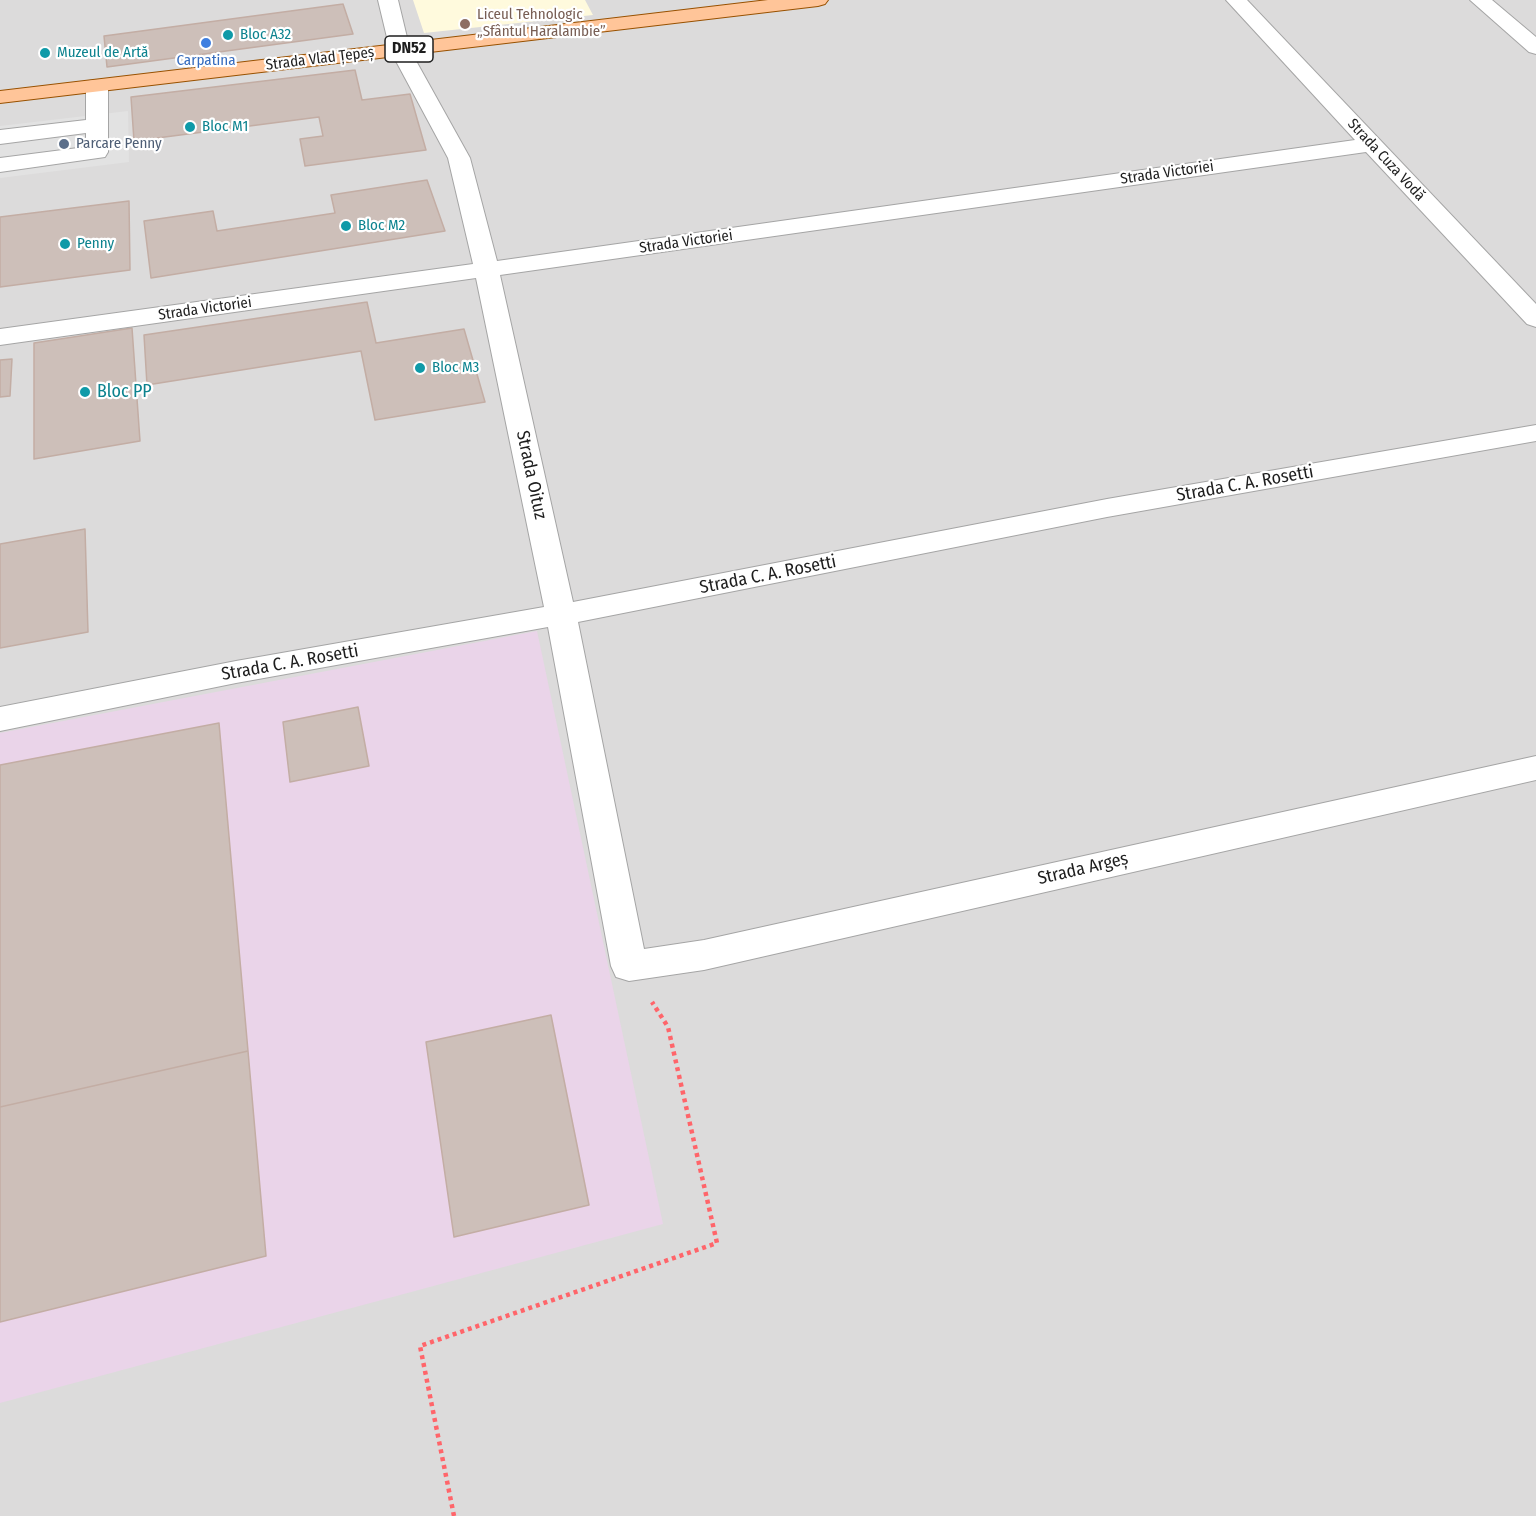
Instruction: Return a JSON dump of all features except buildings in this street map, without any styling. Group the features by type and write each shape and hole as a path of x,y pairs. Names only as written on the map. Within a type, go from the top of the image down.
{"main road":[{"name":"Strada Vlad Țepeș","path":"0,97 818,0"}],"street":[{"name":"Strada Oituz","path":"388,0 400,50 459,158 486,270 561,614 629,966"},
{"name":"Strada Cuza Vodă","path":"1236,0 1536,319"},
{"path":"1480,0 1536,48"},
{"path":"0,165 97,152 97,86"},
{"path":"0,136 97,125"},
{"name":"Strada Victoriei","path":"0,337 1372,144"},
{"name":"Strada C. A. Rosetti","path":"0,719 236,672 561,614 1107,508 1536,433"},
{"name":"Strada Argeș","path":"629,966 704,955 1536,768"}],"path":[{"path":"454,1516 420,1346 717,1243 668,1027 629,966"}],"shaded area":[{"path":"0,0 1536,0 1536,1516 0,1516"},
{"name":"Liceul Tehnologic „Sfântul Haralambie”","path":"413,0 585,0 593,15 424,33"},
{"name":"Parcare Penny","path":"128,111 129,162 0,178 0,126"},
{"path":"537,631 663,1224 0,1403 0,733"}],"place":[{"name":"Liceul Tehnologic „Sfântul Haralambie”","path":"465,24"},
{"name":"Bloc A32","path":"228,35"},
{"name":"Carpatina","path":"206,43"},
{"name":"Muzeul de Artă","path":"45,53"},
{"name":"Bloc M1","path":"190,127"},
{"name":"Parcare Penny","path":"64,144"},
{"name":"Bloc M2","path":"346,226"},
{"name":"Penny","path":"65,244"},
{"name":"Bloc M3","path":"420,368"},
{"name":"Bloc PP","path":"85,392"}]}
